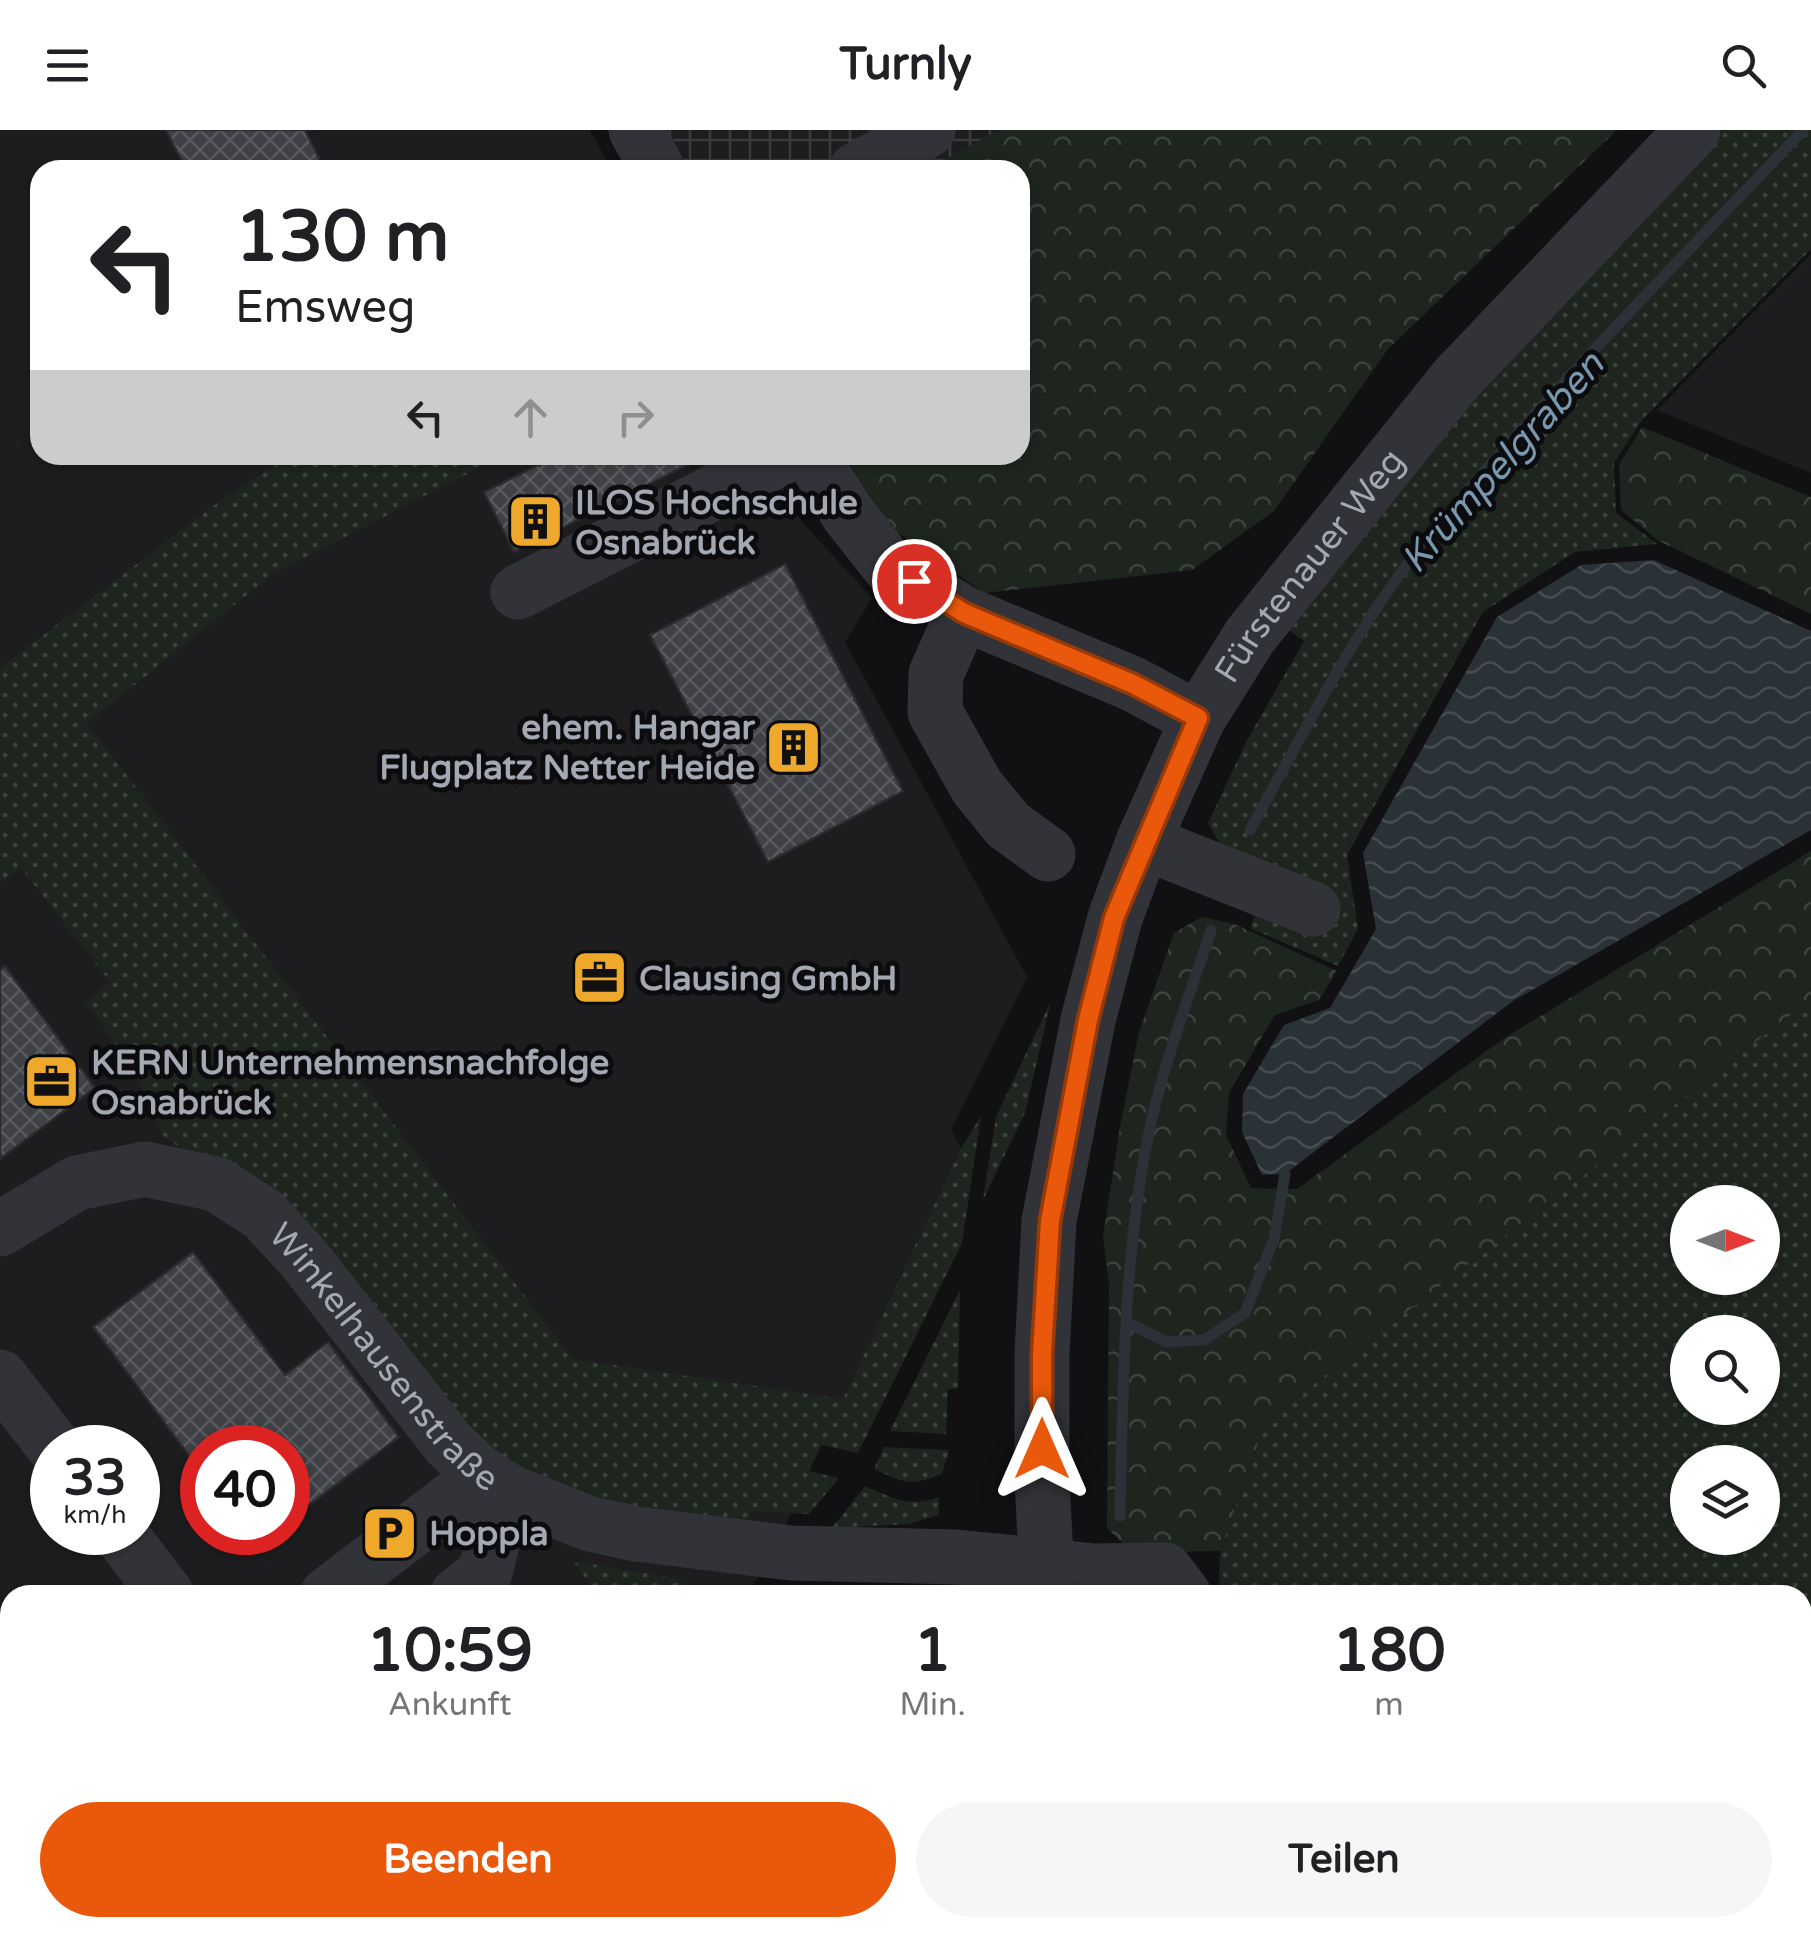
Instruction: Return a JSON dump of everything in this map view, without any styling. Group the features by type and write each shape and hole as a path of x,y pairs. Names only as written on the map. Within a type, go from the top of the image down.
{"street":[{"path":"636,130 652,160"},
{"path":"874,160 928,130"},
{"name":"Fürstenauer Weg","path":"1046,1581 1042,1353 1050,1221 1088,1020 1114,918 1198,718 1250,636 1456,379 1692,130"},
{"path":"518,592 767,465"},
{"path":"814,465 832,526 889,566 964,613 1133,684 1198,718"},
{"path":"964,613 936,674 935,712 977,787 1008,825 1048,854"},
{"path":"1144,842 1313,909"},
{"name":"Winkelhausenstraße","path":"0,1230 77,1184 128,1172 145,1169 216,1184 263,1214 305,1260 449,1444 495,1482 590,1524 780,1574"},
{"path":"0,1377 37,1425"},
{"path":"340,1585 458,1494 495,1482 498,1518 486,1573 470,1585"},
{"path":"137,1555 159,1585"},
{"path":"780,1574 956,1557 1046,1581 1095,1572 1174,1582"}],"shaded area":[{"path":"0,130 590,130 606,160 30,160 30,465 771,465 802,522 872,598 845,642 1027,977 951,1130 961,1148 754,1585 0,1585"},
{"path":"667,130 999,130 944,160 684,160"},
{"path":"1811,254 1811,473 1657,410"}],"green space":[{"path":"999,130 1617,130 1388,349 1274,511 1192,570 984,593 883,522 851,465 1030,465 1030,160 944,160"},
{"path":"1722,130 1811,130 1811,249 1642,420 1614,463 1616,513 1657,544 1575,552 1483,612 1347,855 1358,929 1338,966 1250,928 1275,867 1223,849 1208,823 1247,740 1304,641 1289,630 1472,396"},
{"path":"1642,427 1811,497 1811,614 1659,541 1621,510 1619,465"},
{"path":"277,465 485,465 273,574 87,723 573,1359 843,1399 961,1148 981,1116 962,1243 858,1453 821,1445 809,1471 839,1478 809,1514 751,1511 747,1525 632,1511 509,1467 187,1153 162,1135 132,1065 85,1002 110,982 21,868 0,883 0,668 225,497"},
{"path":"1811,851 1811,999 1266,1421 1220,1551 1133,1553 1107,1528 1109,1284 1103,1237 1139,1032 1174,933 1202,917 1234,924 1337,971 1319,1000 1275,1015 1229,1093 1226,1135 1251,1188 1297,1189 1503,1039"},
{"path":"1811,999 1811,1585 1219,1585 1220,1551 1266,1421"},
{"path":"1051,1001 1025,1113 983,1200 996,1117"},
{"path":"960,1290 958,1388 948,1389 946,1434 890,1431"},
{"path":"884,1447 949,1450 942,1474 907,1482 874,1469"},
{"path":"865,1486 910,1502 939,1497 939,1515 909,1524 832,1528"},
{"path":"573,1561 679,1579 688,1585 591,1585"}],"water":[{"path":"1654,560 1811,631 1811,830 1513,1001 1285,1174 1262,1175 1242,1132 1243,1094 1284,1025 1330,1008 1376,929 1363,853 1497,617 1581,565"}],"building":[{"path":"166,130 305,130 320,160 181,160"},
{"name":"ILOS Hochschule Osnabrück","path":"538,465 687,465 514,552 484,492"},
{"name":"ehem. Hangar Flugplatz Netter Heide","path":"785,564 903,791 768,862 650,635"},
{"path":"5,966 95,1088 0,1159 0,970"},
{"path":"193,1252 285,1375 328,1342 399,1437 310,1504 310,1425 180,1425 180,1444 93,1327"}],"waterway":[{"name":"Krümpelgraben","path":"1250,830 1352,647 1423,544 1561,385 1803,130"},
{"name":"Krümpelgraben","path":"1120,1516 1126,1329 1139,1188 1160,1088 1211,930"},
{"path":"1127,1322 1167,1342 1204,1340 1245,1313 1274,1239 1285,1174"}],"place":[{"name":"ILOS Hochschule Osnabrück","path":"536,522"},
{"name":"ehem. Hangar Flugplatz Netter Heide","path":"794,747"},
{"name":"Clausing GmbH","path":"600,978"},
{"name":"KERN Unternehmensnachfolge Osnabrück","path":"52,1082"},
{"name":"Hoppla","path":"390,1533"}],"route":[{"path":"914,581 964,613 1133,684 1198,718 1114,918 1088,1020 1050,1221 1042,1353 1042,1449"}]}
